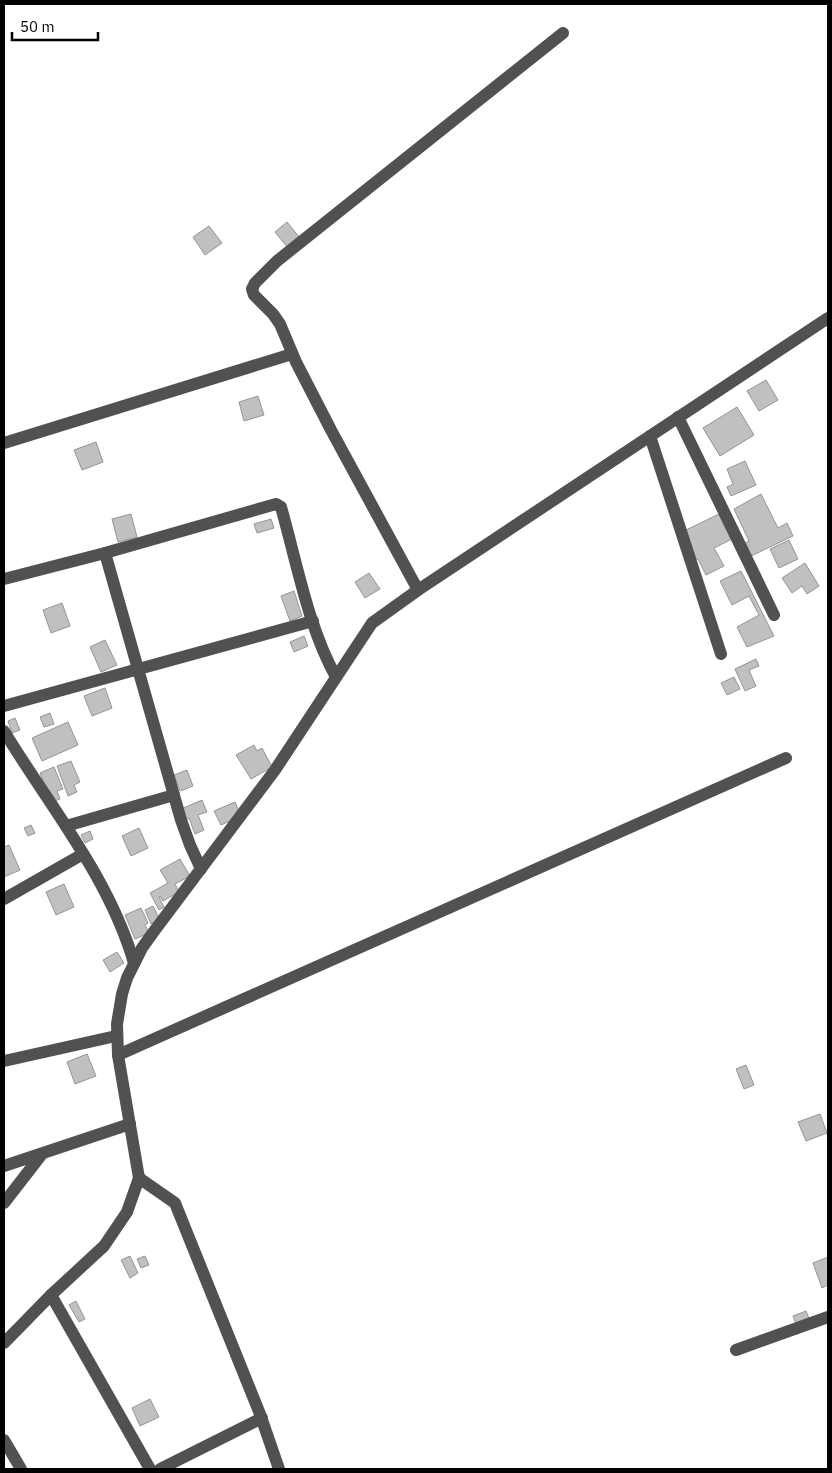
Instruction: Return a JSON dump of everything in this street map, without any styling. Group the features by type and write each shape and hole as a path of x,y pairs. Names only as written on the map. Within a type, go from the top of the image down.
{"street":[{"path":"418,590 331,430 292,354 280,324 254,295 252,289 255,283 278,261 562,33"},
{"path":"4,1343 51,1295 104,1246 127,1212 139,1178 116,1036 122,994 134,963 152,934 275,770 372,623 418,590 828,318"},
{"path":"4,443 292,354"},
{"path":"678,417 774,615"},
{"path":"650,436 721,654"},
{"path":"4,579 105,553 276,504 281,507 313,621 336,676"},
{"path":"105,553 185,833 201,869"},
{"path":"4,706 313,621"},
{"path":"4,731 99,880 118,917 134,963"},
{"path":"118,1055 786,758"},
{"path":"66,826 174,795"},
{"path":"4,899 83,854"},
{"path":"4,1060 116,1036"},
{"path":"4,1166 130,1124"},
{"path":"4,1203 42,1154"},
{"path":"139,1178 175,1203 262,1418 279,1469"},
{"path":"51,1295 150,1469"},
{"path":"736,1350 828,1317"},
{"path":"160,1469 262,1418"},
{"path":"4,1440 21,1469"}],"building":[{"path":"287,222 300,238 288,248 275,232"},
{"path":"209,226 222,243 205,255 193,237"},
{"path":"766,380 778,400 759,411 747,391"},
{"path":"258,396 264,415 244,421 239,402"},
{"path":"737,407 754,435 720,456 703,428"},
{"path":"96,442 103,462 82,470 74,450"},
{"path":"745,461 756,485 731,496 727,487 733,484 727,469"},
{"path":"761,494 778,528 787,523 793,536 751,556 745,543 749,541 734,509"},
{"path":"131,514 137,537 118,542 112,519"},
{"path":"719,514 732,539 714,548 724,566 706,575 698,559 696,559 686,530"},
{"path":"271,519 274,528 257,533 254,524"},
{"path":"789,540 798,559 779,568 770,549"},
{"path":"805,563 819,586 807,594 802,586 792,593 782,578"},
{"path":"741,571 774,636 747,647 737,627 759,615 749,596 732,605 720,581"},
{"path":"369,573 380,589 365,598 355,582"},
{"path":"294,591 302,616 290,621 281,596"},
{"path":"62,603 70,626 51,633 43,610"},
{"path":"304,636 308,646 294,652 290,642"},
{"path":"105,640 117,665 101,672 90,647"},
{"path":"756,659 759,666 749,670 756,686 745,691 735,669"},
{"path":"734,677 740,689 727,695 721,683"},
{"path":"105,688 112,708 92,716 84,696"},
{"path":"50,713 54,724 44,727 40,717"},
{"path":"15,718 20,730 12,733 8,721"},
{"path":"68,722 78,745 42,761 32,738"},
{"path":"254,745 257,751 262,748 272,767 251,779 236,755"},
{"path":"71,761 80,782 74,785 77,792 68,796 57,766"},
{"path":"54,767 63,789 57,791 60,799 52,802 40,773"},
{"path":"187,770 193,786 180,791 174,775"},
{"path":"202,800 207,812 198,815 204,830 195,834 189,818 185,820 181,809"},
{"path":"235,802 241,816 221,825 214,811"},
{"path":"31,825 35,833 28,836 24,828"},
{"path":"139,828 148,848 131,856 122,836"},
{"path":"90,831 93,839 85,843 81,835"},
{"path":"9,845 20,870 4,877 4,847"},
{"path":"180,859 190,876 175,884 179,892 163,901 159,897 164,907 159,910 150,893 168,883 160,870"},
{"path":"64,884 74,907 56,915 46,892"},
{"path":"153,906 160,920 151,924 145,910"},
{"path":"141,908 148,923 145,925 149,933 135,939 125,915"},
{"path":"117,952 124,963 110,972 103,960"},
{"path":"87,1054 96,1076 75,1084 67,1062"},
{"path":"746,1065 754,1085 744,1089 736,1069"},
{"path":"820,1114 827,1133 806,1141 798,1122"},
{"path":"130,1256 138,1273 130,1278 121,1260"},
{"path":"145,1256 149,1265 141,1268 137,1259"},
{"path":"828,1257 828,1285 822,1288 813,1263"},
{"path":"76,1301 85,1319 79,1322 69,1305"},
{"path":"806,1311 810,1321 797,1326 793,1316"},
{"path":"150,1399 159,1417 140,1426 132,1408"}]}
